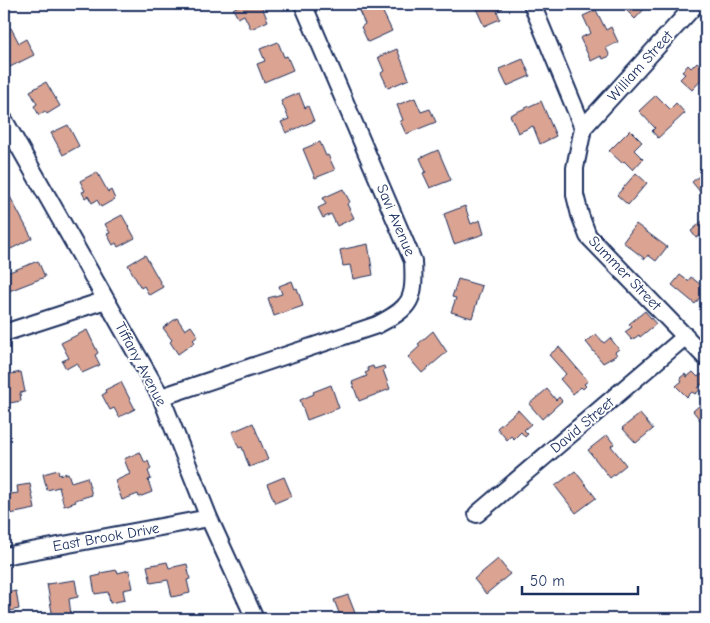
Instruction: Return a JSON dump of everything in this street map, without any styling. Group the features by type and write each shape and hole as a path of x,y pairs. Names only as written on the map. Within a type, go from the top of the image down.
{"street":[{"name":"Savi Avenue","path":"160,397 377,325 396,315 410,300 414,282 413,261 303,4"},
{"path":"532,4 583,128"},
{"name":"William Street","path":"583,128 696,4"},
{"name":"Tiffany Avenue","path":"4,120 160,397 209,518 255,619"},
{"name":"Summer Street","path":"583,128 575,168 575,195 588,236 706,358"},
{"path":"4,333 106,300"},
{"name":"David Street","path":"477,514 686,336"},
{"name":"East Brook Drive","path":"4,556 209,518"}],"building":[{"path":"239,4 264,4 265,6 262,7 268,21 251,29 244,15 238,18 233,9"},
{"path":"379,4 392,31 368,42 361,27 365,24 359,11"},
{"path":"474,4 501,4 503,8 497,11 500,19 484,26"},
{"path":"624,4 649,4 635,19 622,6"},
{"path":"596,10 606,30 611,27 618,42 606,48 610,56 603,59 601,56 591,61 580,38 591,33 583,16"},
{"path":"11,28 19,43 26,39 34,55 10,67 4,56 4,32"},
{"path":"278,42 284,57 287,56 293,70 264,82 257,64 265,61 260,49"},
{"path":"397,49 409,79 388,88 381,73 384,71 378,57"},
{"path":"523,59 530,76 507,86 499,69"},
{"path":"697,62 706,70 706,75 692,90 680,79 685,74 682,72 688,65 691,68"},
{"path":"46,82 60,106 47,114 45,111 39,115 34,106 37,104 30,91"},
{"path":"299,93 305,108 308,106 314,121 286,133 281,122 289,119 281,101"},
{"path":"656,95 670,109 676,103 685,113 658,138 652,131 655,128 639,111"},
{"path":"415,98 421,112 430,109 436,122 406,134 400,121 403,120 397,105"},
{"path":"541,101 556,136 540,144 533,126 518,133 510,115"},
{"path":"68,125 79,146 63,155 51,133"},
{"path":"630,130 642,142 634,150 643,159 633,170 609,151"},
{"path":"320,142 335,170 315,178 303,149"},
{"path":"438,150 451,180 430,188 423,173 426,172 420,158"},
{"path":"706,170 706,199 692,182"},
{"path":"97,172 108,192 111,190 115,199 101,207 97,200 92,203 88,196 85,198 82,192 85,191 80,181"},
{"path":"636,173 647,183 628,205 617,195"},
{"path":"343,189 350,202 347,204 354,218 337,226 331,214 323,218 318,208 326,204 323,198"},
{"path":"7,191 32,238 11,249 4,236 4,192"},
{"path":"465,206 471,224 480,220 484,234 454,244 444,214"},
{"path":"122,215 135,238 118,247 116,243 113,245 107,234 110,233 105,224"},
{"path":"706,218 706,238 704,239 701,235 696,238 691,231"},
{"path":"636,224 667,247 656,261 648,255 645,259 623,242"},
{"path":"368,244 373,275 353,279 350,265 343,266 340,250"},
{"path":"145,255 163,287 149,295 144,286 141,288 128,265"},
{"path":"38,261 45,277 4,293 4,274"},
{"path":"680,275 688,281 691,277 706,289 695,304 672,285"},
{"path":"458,279 482,286 472,318 451,312 456,298 452,297"},
{"path":"292,281 295,289 297,288 303,306 274,316 268,298 282,294 279,286"},
{"path":"645,311 656,324 640,337 639,335 632,340 625,332 632,327 629,324"},
{"path":"177,318 185,330 191,326 198,336 193,340 195,342 178,354 170,342 172,340 163,328"},
{"path":"87,330 98,353 95,355 100,365 82,373 77,363 66,369 62,361 69,358 61,343"},
{"path":"433,331 447,352 422,373 408,357 420,346 418,344"},
{"path":"596,334 604,343 610,338 619,349 615,352 617,355 603,363 586,342"},
{"path":"559,347 588,381 584,384 586,386 583,389 581,387 573,394 560,379 566,374 549,355"},
{"path":"373,366 374,369 384,366 385,369 383,370 390,389 359,401 352,382 367,376 365,373 369,371 367,368"},
{"path":"4,372 6,375 21,372 25,392 20,393 21,401 4,404"},
{"path":"693,372 698,377 701,374 706,380 698,388 700,390 695,394 692,392 687,397 676,386 682,381 680,378 685,374 687,377"},
{"path":"121,382 135,409 119,417 114,408 110,410 102,395 106,393 105,390"},
{"path":"331,385 339,408 307,420 300,400 314,394 313,392"},
{"path":"547,389 556,400 559,397 562,401 542,419 529,404"},
{"path":"706,400 706,425 705,426 693,411"},
{"path":"518,410 531,424 524,430 528,434 525,437 521,432 514,439 511,436 507,440 497,428"},
{"path":"640,414 653,429 636,443 622,428"},
{"path":"253,423 268,460 249,467 242,447 239,448 232,432"},
{"path":"607,435 614,444 611,446 626,465 610,478 588,450"},
{"path":"140,452 145,463 148,461 151,469 148,471 151,479 148,480 152,492 139,497 138,494 122,500 115,481 130,474 124,459"},
{"path":"58,470 59,475 68,473 71,482 87,477 92,495 75,500 76,502 64,506 59,487 47,490 43,474"},
{"path":"575,471 596,498 576,513 555,486"},
{"path":"284,477 292,496 275,503 267,484"},
{"path":"30,484 35,509 5,515 4,495 18,493 17,486"},
{"path":"498,559 510,574 486,594 474,579"},
{"path":"167,562 169,568 187,564 190,579 187,580 190,593 172,597 168,580 151,583 147,566"},
{"path":"117,570 118,573 129,570 133,588 123,590 125,600 110,603 108,592 95,594 92,577 101,575 100,573"},
{"path":"75,580 78,597 69,599 71,615 53,618 47,584"},
{"path":"4,590 6,593 16,591 19,609 4,612"},
{"path":"348,595 355,613 341,618 334,600"}]}
